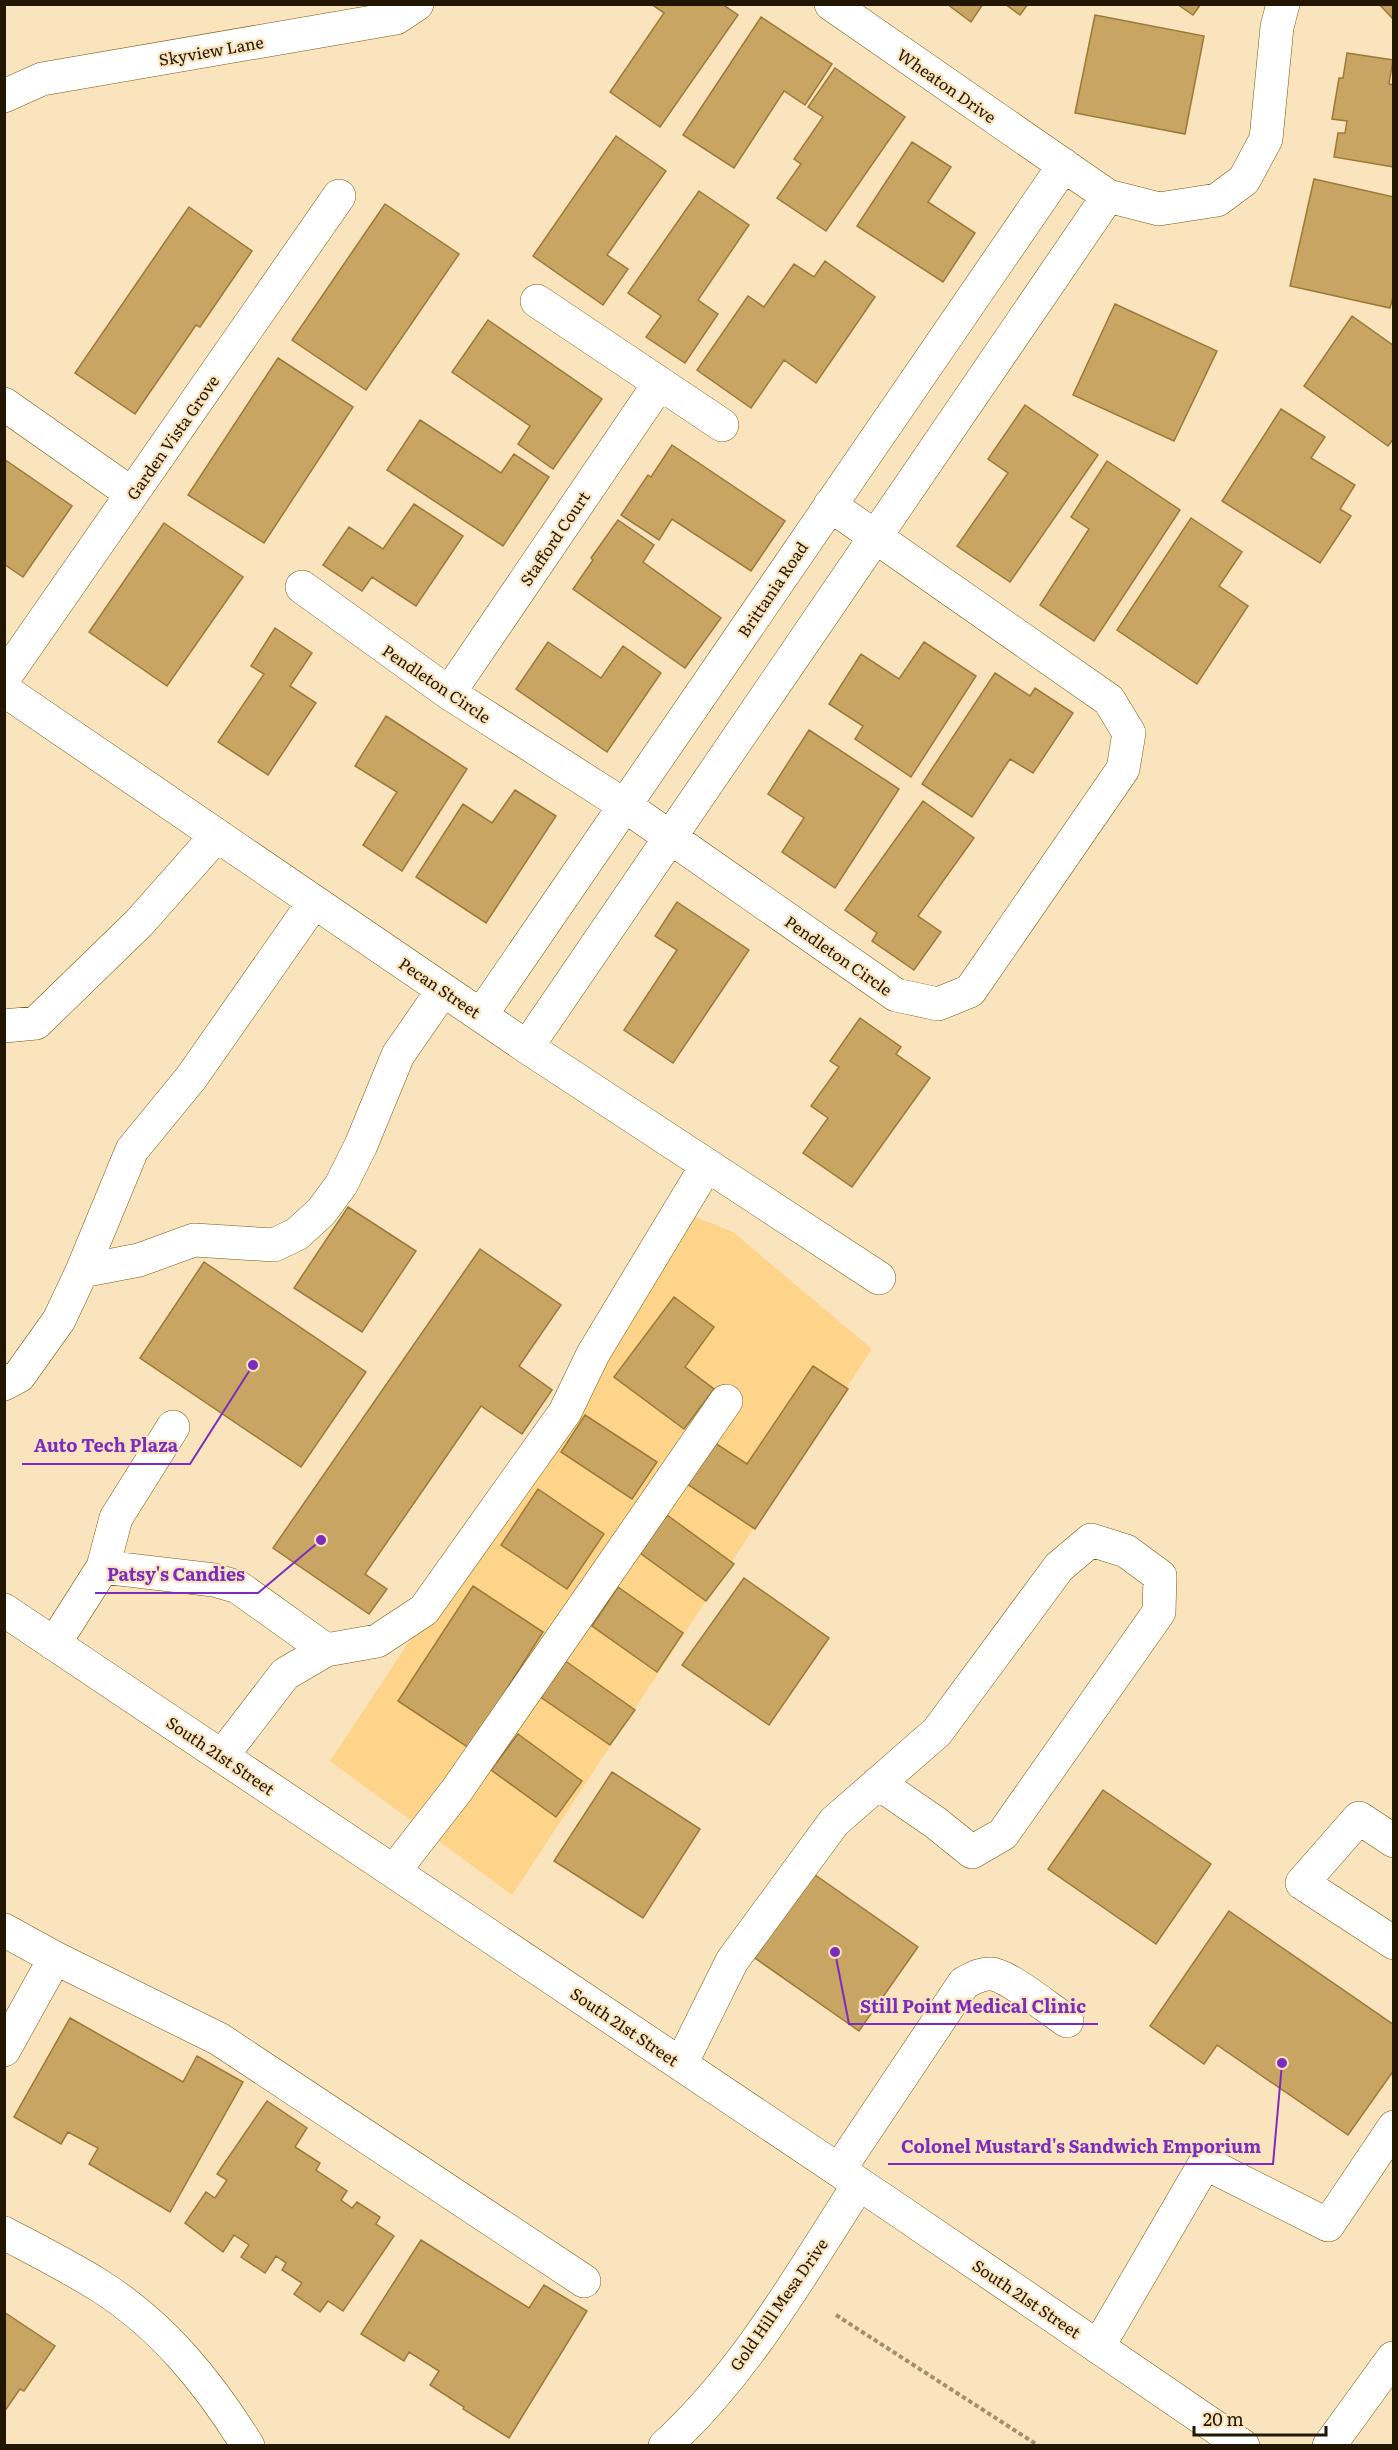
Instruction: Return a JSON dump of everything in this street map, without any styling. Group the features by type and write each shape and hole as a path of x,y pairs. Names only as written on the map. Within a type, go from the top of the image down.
{"street":[{"name":"Skyview Lane","path":"4,96 42,79 396,18 417,4"},
{"name":"Wheaton Drive","path":"831,4 1108,196"},
{"path":"528,1047 1108,196 1159,209 1217,200 1245,180 1266,139 1277,27 1283,4"},
{"name":"Brittania Road","path":"480,1015 1064,165"},
{"name":"Garden Vista Grove","path":"4,678 339,196"},
{"path":"537,301 722,425"},
{"name":"Stafford Court","path":"449,693 659,384"},
{"path":"4,404 132,494"},
{"name":"Pendleton Circle","path":"302,587 449,693 624,805 896,995 938,1004 970,991 1123,769 1129,733 1109,700 830,505"},
{"name":"Pecan Street","path":"4,690 480,1015 879,1278"},
{"path":"4,1026 36,1023 139,923 217,835"},
{"path":"4,1384 19,1376 59,1320 132,1150 191,1078 314,902"},
{"path":"82,1271 139,1260 194,1240 274,1245 297,1234 321,1212 341,1185 361,1145 398,1055 443,990"},
{"path":"222,1756 285,1674 326,1650 377,1641 424,1610 565,1412 593,1354 707,1165"},
{"path":"394,1871 457,1790 726,1401"},
{"path":"54,1644 103,1567 116,1518 173,1427"},
{"path":"681,2064 732,1961 834,1822 878,1783 937,1731 1059,1567 1091,1540 1126,1551 1160,1576 1159,1612 1003,1834 972,1852 936,1823 878,1783"},
{"path":"103,1567 214,1581 238,1587 326,1650"},
{"name":"South 21st Street","path":"4,1610 849,2177 1243,2445"},
{"path":"1394,1841 1359,1818 1302,1883 1394,1943"},
{"path":"4,1930 55,1958 219,2039 584,2281"},
{"path":"4,2050 55,1958"},
{"name":"Gold Hill Mesa Drive","path":"665,2445 695,2417 776,2314 849,2177 964,1983 975,1977 990,1974 1003,1977 1067,2021"},
{"path":"1098,2347 1204,2163 1328,2225 1394,2127"},
{"path":"4,2233 101,2286 148,2322 193,2368 222,2403 248,2445"},
{"path":"1329,2445 1393,2358"}],"path":[{"path":"836,2314 1039,2445"}],"shaded area":[{"path":"691,1215 733,1232 872,1349 512,1895 330,1761"}],"building":[{"path":"651,4 722,4 738,15 660,127 610,92 664,13"},
{"path":"947,4 983,4 971,22"},
{"path":"1005,4 1028,4 1020,15"},
{"path":"1177,4 1201,4 1193,15"},
{"path":"1379,4 1394,4 1394,20"},
{"path":"1095,15 1204,36 1185,134 1075,113"},
{"path":"761,17 832,64 805,105 784,91 734,168 683,135"},
{"path":"1347,53 1393,60 1389,84 1394,85 1394,167 1334,157 1338,133 1345,133 1347,121 1332,119 1339,78 1343,78"},
{"path":"835,68 905,117 826,231 777,198 801,164 794,159 823,117 808,107"},
{"path":"616,136 666,171 607,255 628,269 603,305 533,256"},
{"path":"912,142 951,167 928,202 975,233 943,282 857,226"},
{"path":"1314,179 1394,197 1394,293 1390,308 1290,286"},
{"path":"699,191 749,225 698,300 718,314 685,363 646,337 661,316 628,293"},
{"path":"385,204 459,254 366,390 292,340"},
{"path":"189,207 252,251 200,327 196,325 135,414 75,373"},
{"path":"825,261 875,297 816,383 784,360 751,408 697,370 748,296 764,307 794,264 814,277"},
{"path":"1115,304 1217,351 1174,441 1073,395"},
{"path":"1352,316 1394,346 1394,438 1388,446 1304,386"},
{"path":"488,320 602,399 553,469 518,444 530,426 452,372"},
{"path":"278,358 353,407 264,543 188,495"},
{"path":"1025,405 1098,455 1010,582 957,546 1008,473 988,459"},
{"path":"1281,409 1325,437 1311,458 1355,485 1340,509 1351,516 1320,563 1222,501"},
{"path":"420,420 501,473 514,454 549,477 503,546 387,470"},
{"path":"672,445 785,521 751,571 672,519 659,540 621,515 648,475 651,477"},
{"path":"4,459 72,506 23,577 4,564"},
{"path":"1107,461 1180,510 1094,641 1040,605 1089,529 1071,517"},
{"path":"414,504 463,536 416,606 372,577 362,591 323,565 349,527 383,549"},
{"path":"1191,518 1242,552 1219,586 1248,606 1197,684 1117,630"},
{"path":"618,520 654,545 643,562 721,618 685,668 573,589 593,560 591,558"},
{"path":"164,523 243,577 167,686 89,632"},
{"path":"275,628 312,653 290,686 316,703 268,775 218,742 264,674 251,666"},
{"path":"548,642 601,678 623,646 661,673 607,752 516,689"},
{"path":"924,642 976,676 911,777 855,739 863,726 829,704 861,654 899,679"},
{"path":"995,673 1030,696 1035,688 1073,713 1033,773 1010,759 972,817 922,784"},
{"path":"386,716 467,769 402,871 363,845 397,792 355,766"},
{"path":"809,730 899,789 835,888 782,852 804,818 768,794"},
{"path":"515,790 556,816 486,923 416,877 463,804 492,823"},
{"path":"923,801 974,838 918,916 941,932 914,970 872,941 877,933 845,910"},
{"path":"677,902 749,950 673,1063 624,1030 677,950 655,936"},
{"path":"860,1018 901,1047 896,1054 930,1078 852,1187 803,1153 828,1118 811,1106 839,1067 830,1061"},
{"path":"348,1207 416,1251 362,1332 294,1288"},
{"path":"480,1249 561,1305 519,1366 552,1390 522,1434 481,1406 365,1574 387,1589 369,1614 273,1548"},
{"path":"204,1262 366,1372 301,1467 140,1358"},
{"path":"674,1297 714,1327 685,1367 714,1389 684,1429 614,1377"},
{"path":"813,1366 848,1389 755,1529 684,1482 712,1441 747,1464"},
{"path":"585,1415 657,1462 632,1499 561,1452"},
{"path":"538,1489 604,1534 567,1589 501,1545"},
{"path":"667,1515 734,1564 706,1601 640,1553"},
{"path":"744,1578 829,1638 769,1725 682,1665"},
{"path":"473,1586 543,1632 469,1748 398,1701"},
{"path":"618,1587 683,1633 657,1672 592,1626"},
{"path":"564,1660 635,1710 610,1745 539,1696"},
{"path":"518,1734 582,1781 556,1817 491,1770"},
{"path":"612,1772 700,1829 643,1918 554,1861"},
{"path":"1103,1790 1211,1864 1156,1944 1048,1869"},
{"path":"811,1872 918,1947 859,2031 752,1956"},
{"path":"1229,1911 1394,2025 1394,2070 1348,2135 1217,2045 1204,2064 1150,2026"},
{"path":"70,2018 183,2082 197,2056 243,2082 170,2212 89,2164 98,2148 68,2132 61,2144 14,2117"},
{"path":"267,2101 307,2128 295,2147 320,2163 316,2170 347,2191 341,2200 352,2208 357,2202 380,2217 376,2224 394,2236 343,2311 328,2301 320,2312 294,2294 302,2283 282,2270 286,2263 276,2256 265,2273 241,2257 249,2245 234,2235 223,2252 185,2223 206,2192 215,2198 227,2180 217,2174"},
{"path":"421,2240 529,2308 544,2285 587,2311 509,2438 430,2385 439,2371 409,2352 404,2361 361,2334"},
{"path":"4,2312 55,2346 24,2391 20,2389 4,2412"}],"place":[{"name":"Auto Tech Plaza","path":"253,1365"},
{"name":"Patsy's Candies","path":"321,1540"},
{"name":"Still Point Medical Clinic","path":"835,1952"},
{"name":"Colonel Mustard's Sandwich Emporium","path":"1282,2063"}]}
